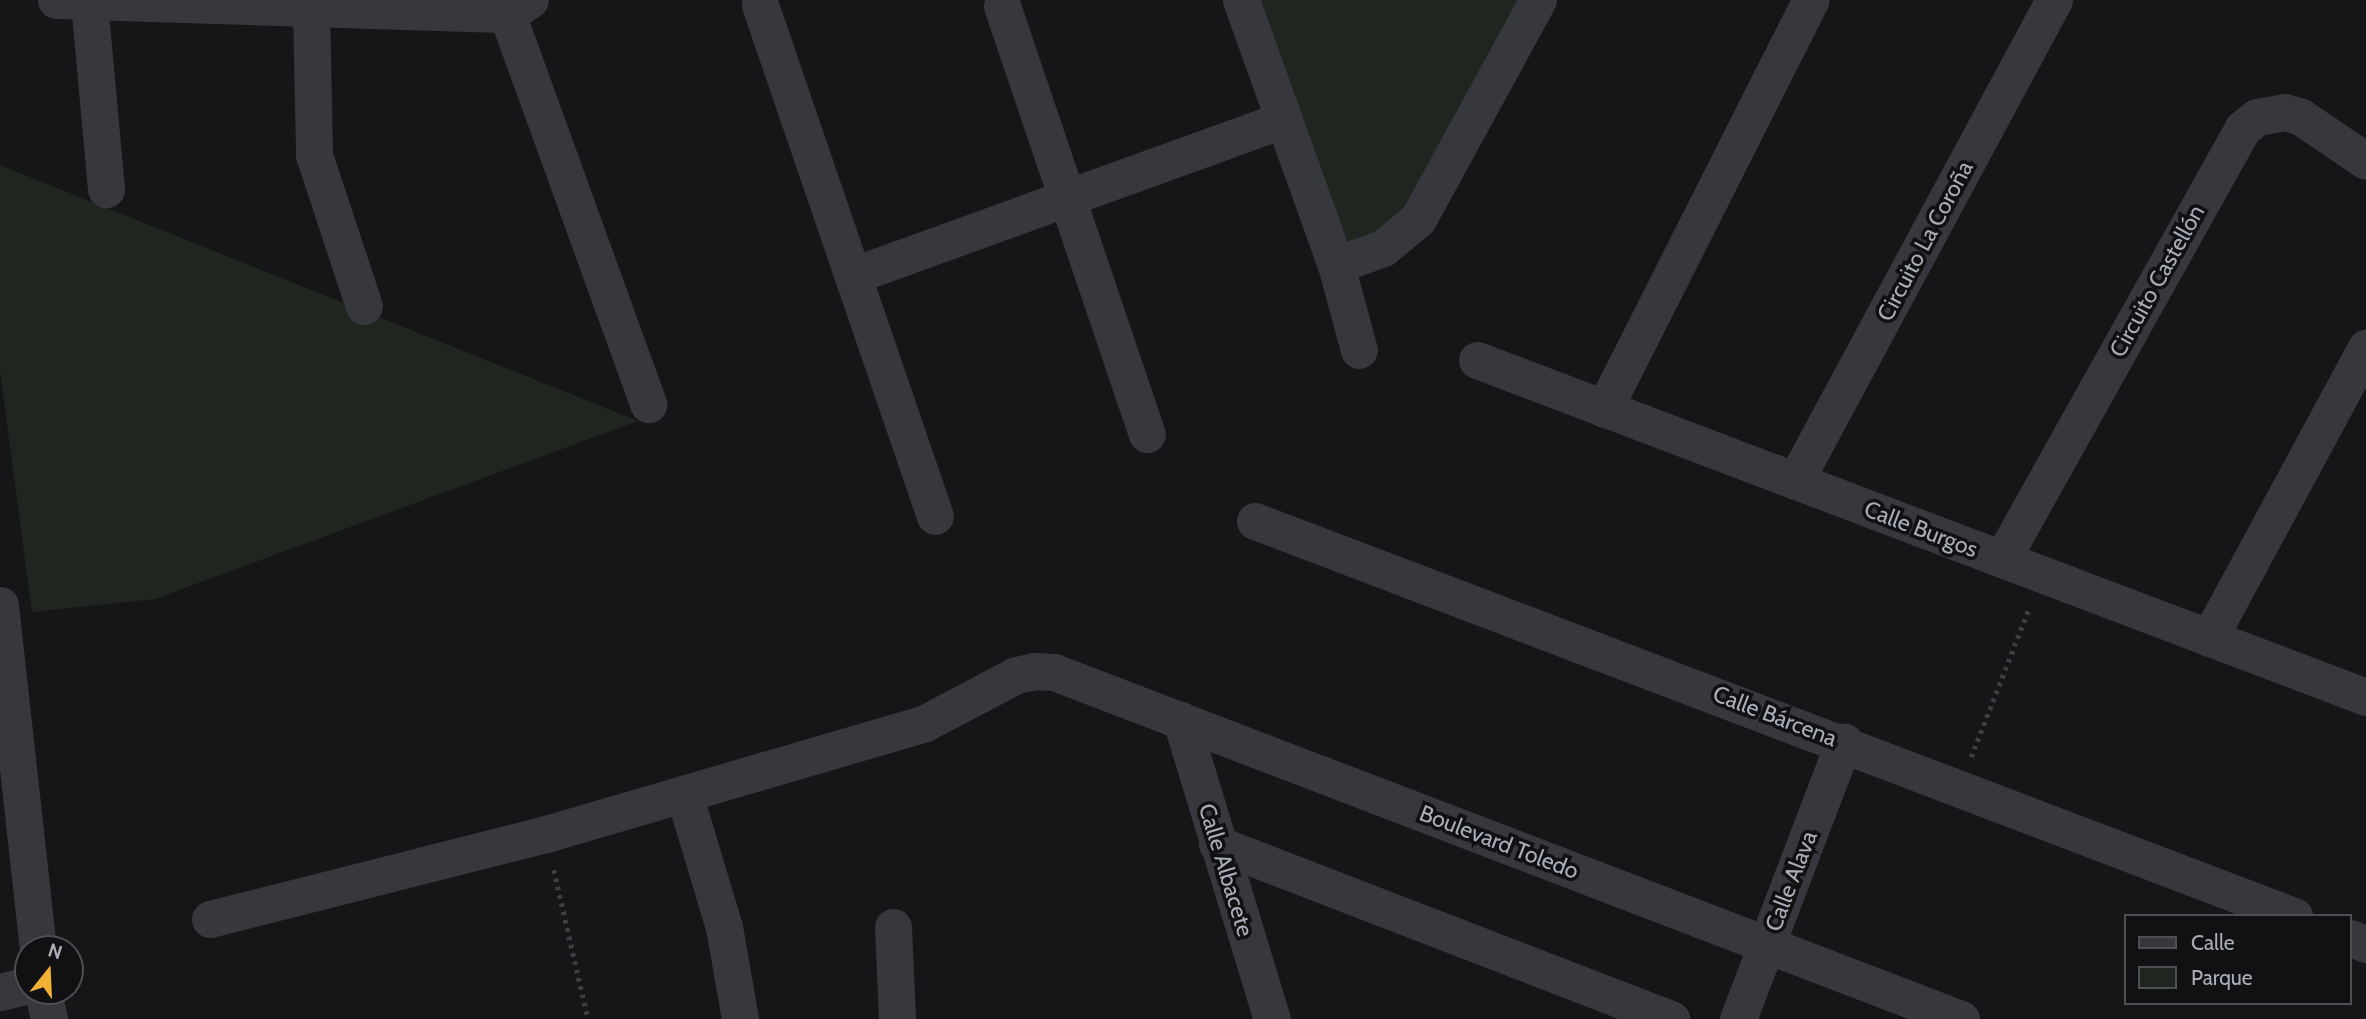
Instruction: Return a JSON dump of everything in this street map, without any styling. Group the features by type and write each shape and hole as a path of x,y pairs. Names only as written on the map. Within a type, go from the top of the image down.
{"street":[{"path":"1241,0 1336,265 1359,350"},
{"path":"1336,265 1383,248 1418,219 1538,0"},
{"path":"1604,409 1811,0"},
{"name":"Circuito La Coroña","path":"1796,481 2054,0"},
{"path":"106,189 72,1 311,8 514,5 648,404"},
{"path":"760,5 935,516"},
{"path":"1002,6 1147,434"},
{"path":"311,8 314,155 364,306"},
{"name":"Circuito Castellón","path":"2002,559 2242,129 2257,117 2286,111 2301,117 2366,162"},
{"path":"854,275 1284,118"},
{"path":"2209,638 2366,348"},
{"name":"Calle Burgos","path":"1477,360 2366,697"},
{"name":"Calle Bárcena","path":"1255,521 1961,785 2289,914"},
{"path":"0,605 36,935"},
{"name":"Boulevard Toledo","path":"684,794 925,723 1016,675 1035,671 1054,672 1961,1019"},
{"name":"Calle Albacete","path":"1181,720 1272,1019"},
{"name":"Calle Alava","path":"1738,1019 1844,742"},
{"path":"210,919 546,834 684,794 724,928 740,1019"},
{"path":"1217,844 1671,1019"},
{"path":"893,927 897,1019"}],"path":[{"path":"1961,785 2042,575"},
{"path":"546,834 588,1019"}],"green space":[{"path":"1253,0 1523,0 1400,217 1350,247"},
{"path":"0,165 638,421 155,599 32,612 0,371"}]}
